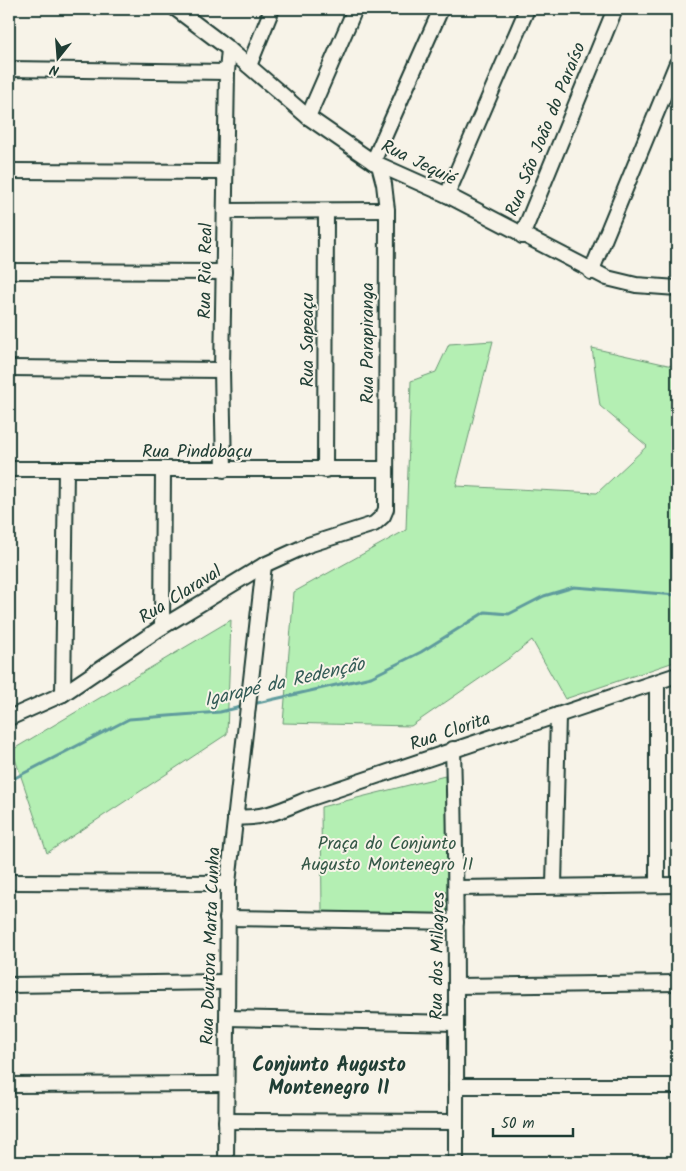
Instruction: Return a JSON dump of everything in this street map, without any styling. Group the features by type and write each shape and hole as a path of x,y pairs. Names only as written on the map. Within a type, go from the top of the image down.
{"street":[{"path":"249,66 272,9"},
{"path":"308,117 355,9"},
{"path":"376,163 441,9"},
{"path":"447,196 527,9"},
{"name":"Rua São João do Paraíso","path":"522,236 615,9"},
{"name":"Rua Jequié","path":"183,11 308,117 376,163 447,196 591,272 636,285 676,284"},
{"name":"Rua Rio Real","path":"224,470 222,370 229,49"},
{"path":"591,272 677,63"},
{"path":"9,69 227,72"},
{"name":"Rua Parapiranga","path":"376,163 384,184 387,210 386,509 380,520"},
{"path":"9,171 225,172"},
{"path":"225,211 387,210"},
{"name":"Rua Sapeaçu","path":"325,470 326,211"},
{"path":"9,271 224,272"},
{"path":"9,368 222,370"},
{"name":"Rua Pindobaçu","path":"9,469 385,469"},
{"path":"63,694 66,470"},
{"path":"162,627 163,470"},
{"name":"Rua Claraval","path":"9,718 63,694 162,627 264,565 308,545 374,524 380,520"},
{"name":"Rua Doutora Marta Cunha","path":"226,1162 228,883 264,565"},
{"name":"Rua Clorita","path":"234,817 255,817 272,814 308,799 558,714 677,676"},
{"path":"657,683 657,884"},
{"path":"554,886 558,714"},
{"name":"Rua dos Milagres","path":"453,750 457,888 455,1023 456,1162"},
{"path":"9,882 228,883"},
{"path":"457,888 677,885"},
{"path":"227,918 456,922"},
{"path":"9,985 226,982"},
{"path":"456,986 677,983"},
{"path":"227,1018 455,1023"},
{"path":"9,1085 226,1084"},
{"path":"456,1086 677,1086"},
{"path":"226,1121 456,1122"}],"green space":[{"path":"493,341 456,486 597,493 647,446 600,406 592,348 677,367 677,661 565,699 532,640 511,657 411,726 283,723 294,592 406,530 411,381 436,372 449,344"},
{"path":"231,620 227,734 47,853 12,750"},
{"name":"Praça do Conjunto Augusto Montenegro II","path":"445,776 451,916 322,913 321,807"}],"waterway":[{"name":"Igarapé da Redenção","path":"253,704 371,677 421,652 485,612 509,614 544,596 574,587 677,595"},
{"name":"Igarapé da Redenção","path":"9,781 129,719 220,712 245,706"}],"district":[{"name":"Conjunto Augusto Montenegro II","path":"329,1076"}]}
